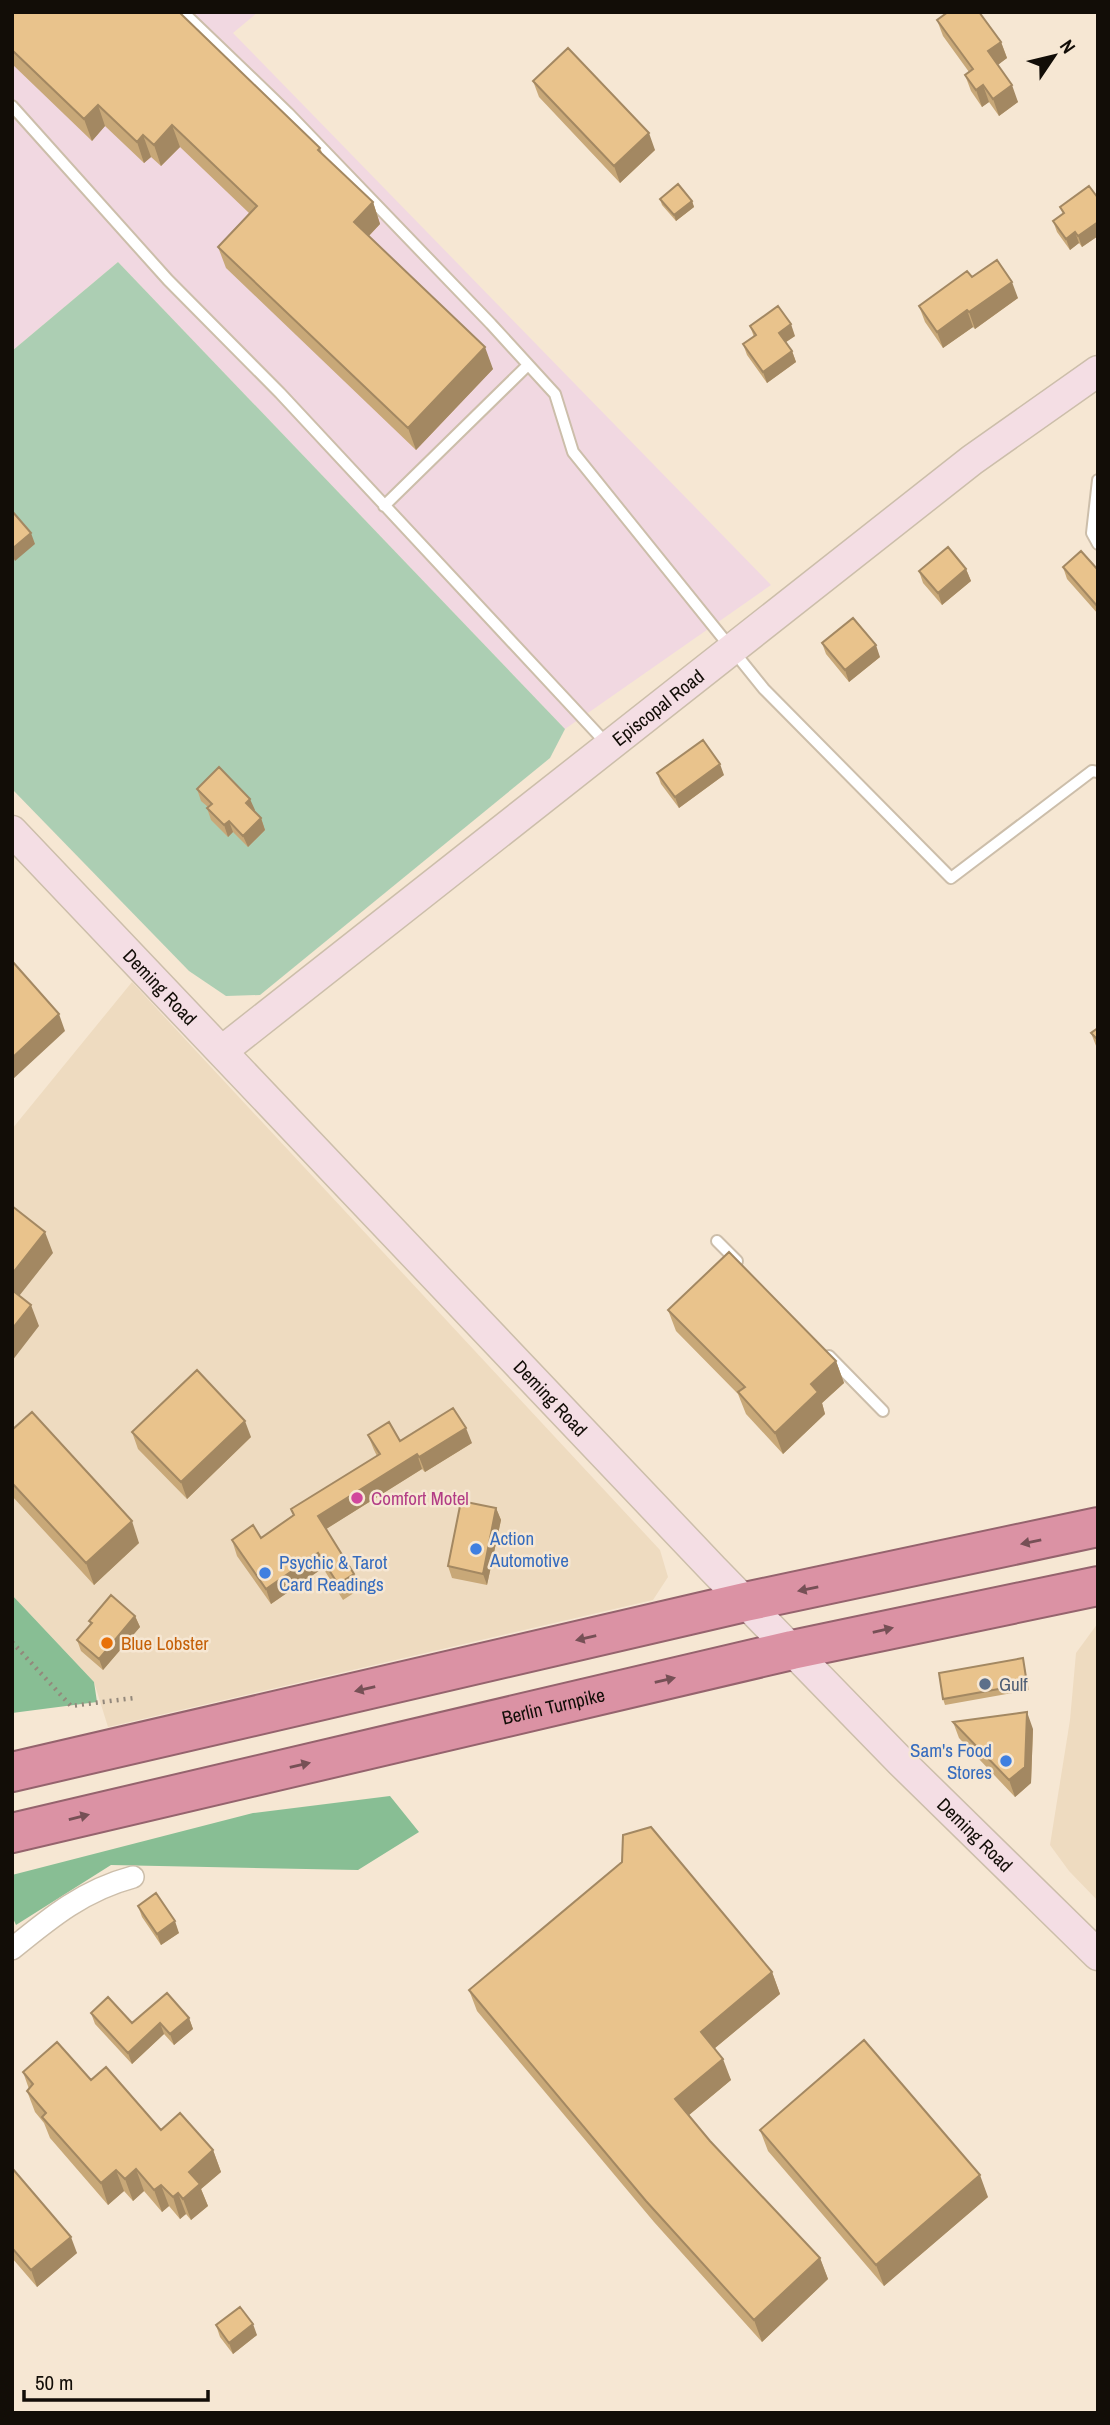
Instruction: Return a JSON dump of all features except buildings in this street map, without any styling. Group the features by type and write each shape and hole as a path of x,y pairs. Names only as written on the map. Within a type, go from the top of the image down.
{"highway":[{"path":"12,1772 745,1602 1098,1527"},
{"name":"Berlin Turnpike","path":"12,1833 792,1650 1098,1586"}],"street":[{"name":"Episcopal Road","path":"222,1051 972,460 1098,371"},
{"name":"Deming Road","path":"12,831 745,1602 901,1762 1098,1955"},
{"path":"12,1949 75,1900 105,1885 134,1877"}],"lane":[{"path":"183,12 288,113 555,394 573,452 764,689 951,878 1092,771 1098,772"},
{"path":"12,106 168,279 280,393 609,746"},
{"path":"384,506 528,365"},
{"path":"1098,480 1091,533 1098,544"},
{"path":"717,1241 743,1267"},
{"path":"819,1345 883,1411"}],"path":[{"path":"12,1642 71,1706 134,1698"}],"shaded area":[{"path":"12,12 258,12 233,33 771,585 565,729 118,262 12,351"},
{"path":"132,982 660,1550 668,1577 653,1600 108,1727 94,1682 12,1595 12,1129"},
{"path":"1098,1623 1098,1901 1069,1871 1050,1845 1070,1720 1076,1653"}],"green space":[{"path":"118,262 565,729 550,758 260,995 226,996 189,971 12,789 12,351"},
{"path":"12,1595 94,1682 97,1702 12,1713"},
{"path":"390,1796 419,1832 358,1870 111,1865 16,1925 12,1916 12,1875 253,1813"}],"place":[{"name":"Comfort Motel","path":"357,1498"},
{"name":"Action Automotive","path":"476,1549"},
{"name":"Psychic & Tarot Card Readings","path":"265,1573"},
{"name":"Blue Lobster","path":"107,1643"},
{"name":"Gulf","path":"985,1684"},
{"name":"Sam's Food Stores","path":"1006,1761"}]}
